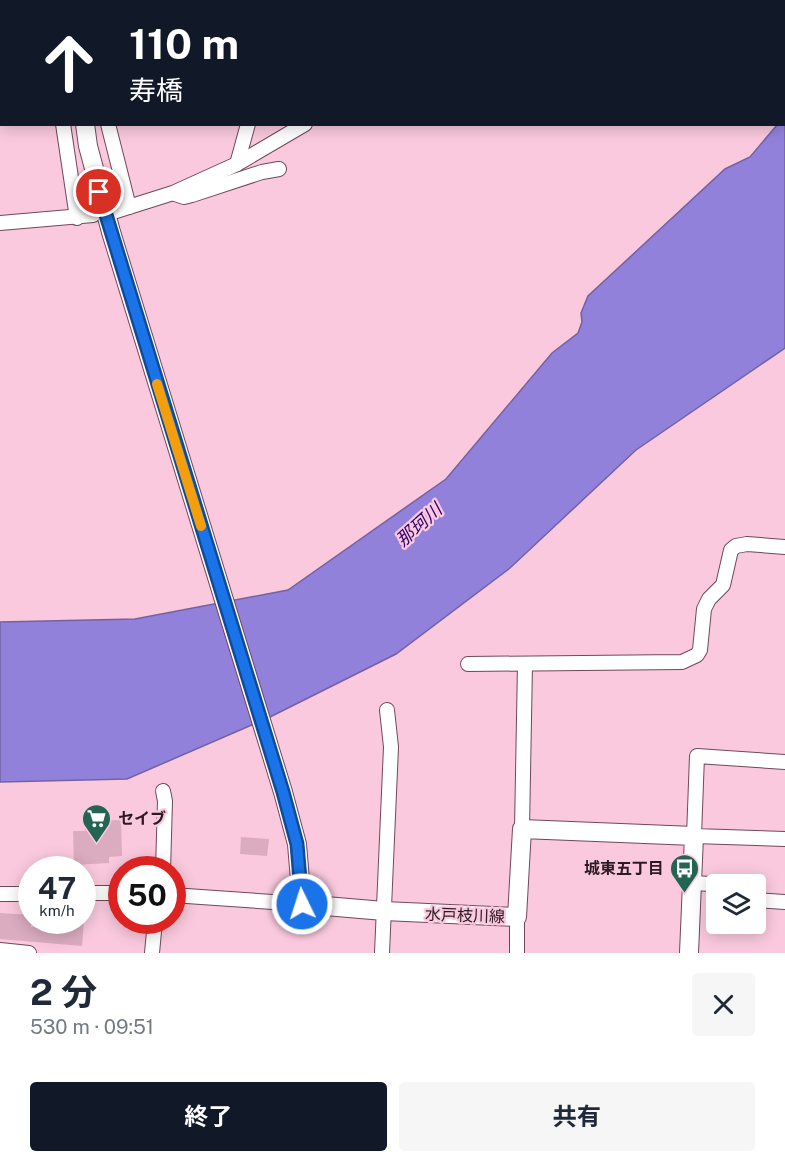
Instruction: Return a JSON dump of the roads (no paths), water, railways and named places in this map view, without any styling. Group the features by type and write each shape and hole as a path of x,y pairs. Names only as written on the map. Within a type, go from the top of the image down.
{"main road":[{"path":"85,126 99,192 114,245 297,844 302,904"},
{"path":"522,829 694,836 689,953"},
{"name":"水戸枝川線","path":"302,904 384,911 517,917 522,829"}],"street":[{"path":"63,126 77,218"},
{"path":"108,126 123,209 173,193 237,164 302,126"},
{"path":"237,164 247,126"},
{"path":"173,193 184,196 192,195 262,172 279,170"},
{"path":"0,223 93,215"},
{"path":"0,232 24,227 31,221"},
{"path":"468,664 682,662 697,655 700,650 704,609 709,599 723,585 731,550 736,546 747,544 785,547"},
{"path":"522,829 525,664"},
{"path":"382,953 391,747 387,710"},
{"path":"785,762 697,756 694,836 785,839"},
{"path":"163,791 165,801 163,856"},
{"path":"692,883 706,884"},
{"path":"0,894 18,894"},
{"path":"186,896 302,904"},
{"path":"766,901 785,902"},
{"path":"517,917 517,953"},
{"path":"152,953 154,934"},
{"path":"0,950 29,953"}],"water":[{"name":"那珂川","path":"776,126 785,126 785,348 636,450 510,568 396,654 268,718 127,779 0,782 0,622 135,619 288,590 446,479 552,353 578,333 582,322 581,313 588,296 725,169 750,157"}],"place":[{"name":"セイブ","path":"97,844"},
{"name":"城東五丁目","path":"685,894"}]}
